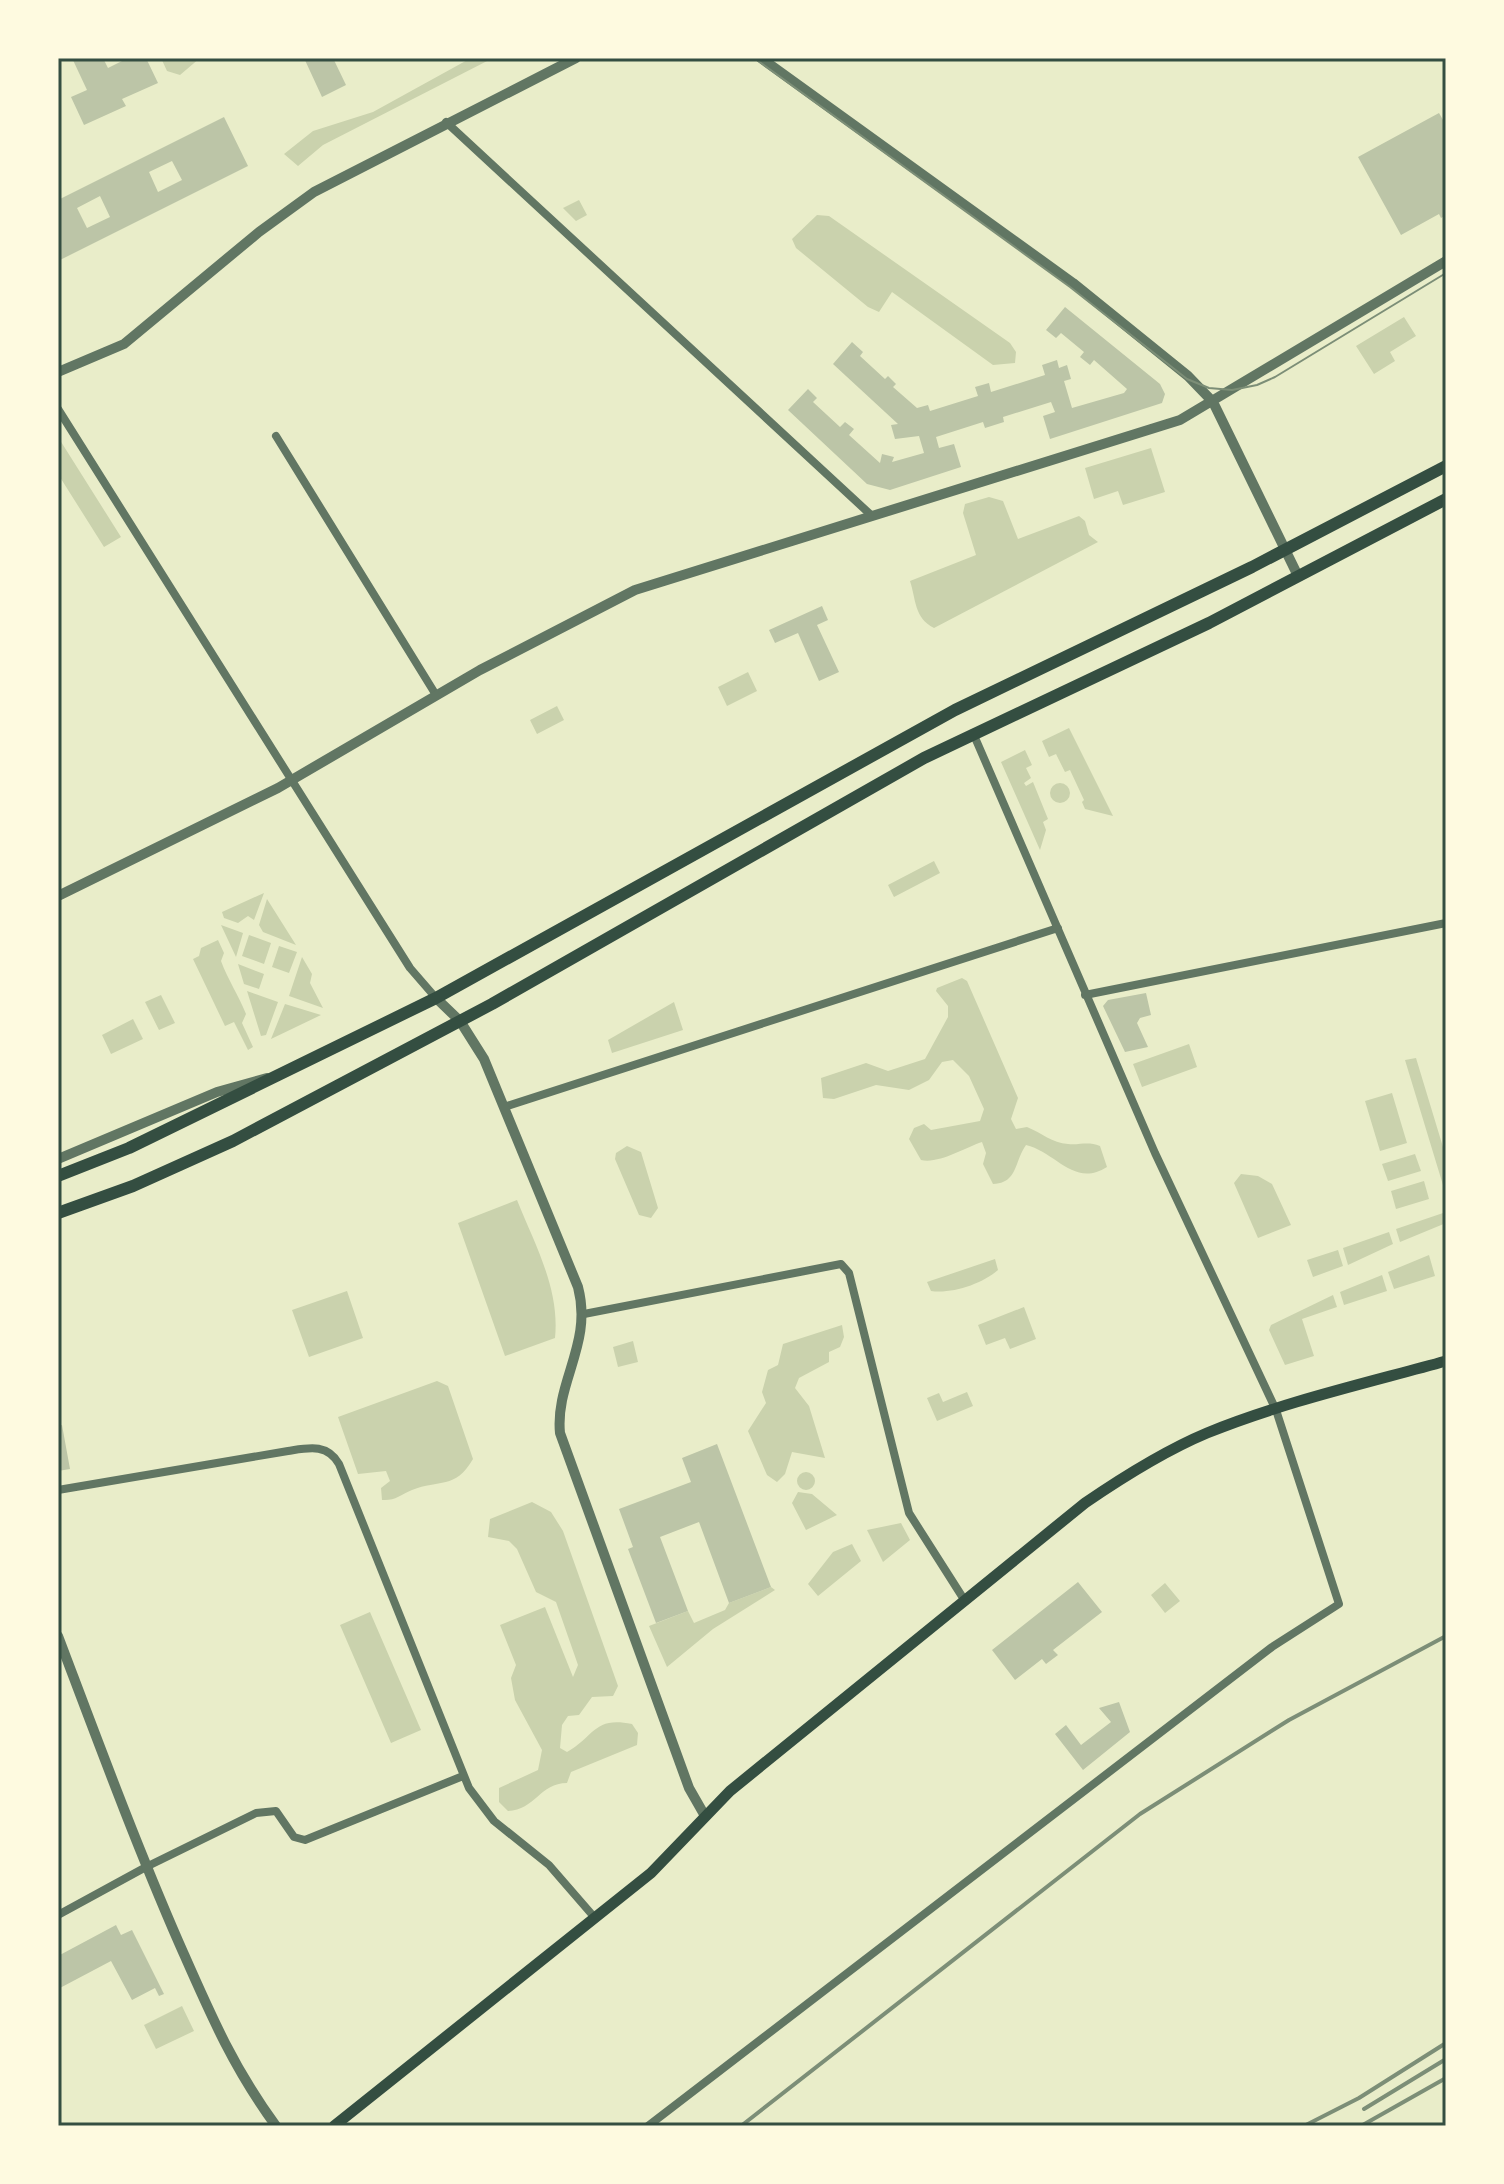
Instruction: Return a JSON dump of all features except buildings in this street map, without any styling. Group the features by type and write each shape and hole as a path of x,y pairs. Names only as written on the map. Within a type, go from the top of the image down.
{"main road":[{"path":"58,1176 129,1148 436,998 941,717 1285,550 1446,466"},
{"path":"58,1213 133,1186 233,1141 460,1021 973,733 1171,641 1446,499"},
{"path":"334,2126 666,1860 705,1816 748,1776 1085,1503 1130,1474 1205,1434 1446,1361"}],"street":[{"path":"58,372 124,344 259,232 314,192 576,58"},
{"path":"761,58 1073,283 1188,376 1213,402 1298,576"},
{"path":"446,122 871,515"},
{"path":"58,896 293,780 436,695 635,590 1180,420 1446,261"},
{"path":"58,409 410,968 460,1021 484,1059 574,1274 584,1314 580,1342 561,1408 560,1433 689,1788 705,1816"},
{"path":"276,436 436,695"},
{"path":"648,2126 1260,1657 1339,1604 1276,1410 1215,1286 1085,995 973,733"},
{"path":"1085,995 1446,923"},
{"path":"504,1107 1058,928"},
{"path":"58,1159 249,1080 277,1077"},
{"path":"584,1314 836,1263 845,1267 909,1513 965,1601"},
{"path":"58,1490 264,1454 322,1449 339,1464 463,1776 494,1821 549,1865 595,1918"},
{"path":"58,1636 146,1867 229,2056 276,2126"},
{"path":"58,1915 146,1867 268,1810 282,1816 294,1837 305,1840 463,1776"}],"green space":[{"path":"161,58 200,58 180,75 167,71"},
{"path":"471,58 493,58 323,145 298,166 284,154 313,131 373,112"},
{"path":"579,200 587,215 576,221 563,208"},
{"path":"817,215 829,216 1010,343 1016,352 1015,363 993,365 892,292 879,312 868,307 796,248 792,239"},
{"path":"1404,317 1416,336 1390,352 1395,361 1374,374 1356,346"},
{"path":"58,437 121,537 104,547 58,474"},
{"path":"1151,448 1165,492 1123,505 1118,491 1094,499 1085,468"},
{"path":"989,497 1003,501 1018,539 1079,516 1085,521 1089,535 1098,542 934,628 919,613 910,581 976,555 963,513 965,504"},
{"path":"748,672 757,691 727,706 718,687"},
{"path":"557,706 564,720 537,734 530,720"},
{"path":"1069,728 1113,816 1085,809 1070,770 1065,772 1056,754 1049,757 1042,741"},
{"path":"1025,750 1032,765 1026,768 1031,778 1024,783 1026,786 1033,782 1048,819 1043,822 1046,830 1040,850 1001,762"},
{"path":"1060,783 1067,786 1070,793 1067,800 1060,803 1053,800 1050,793 1053,786"},
{"path":"934,861 940,873 894,897 888,885"},
{"path":"264,893 254,920 248,916 238,923 224,918 222,912"},
{"path":"267,899 296,945 263,932 259,925"},
{"path":"221,925 243,933 236,957"},
{"path":"249,935 271,943 264,964 242,956"},
{"path":"218,940 224,953 221,961 246,1014 242,1023 253,1047 248,1050 234,1022 225,1026 193,959 199,956 201,948"},
{"path":"279,946 297,952 289,973 272,967"},
{"path":"302,957 312,974 310,983 323,1008 289,996"},
{"path":"238,964 264,974 259,989 244,984"},
{"path":"962,978 967,981 1018,1098 1011,1119 1016,1129 1027,1127 1062,1143 1100,1146 1107,1167 1095,1172 1075,1171 1026,1145 1011,1176 993,1184 983,1164 986,1153 982,1142 943,1158 921,1160 909,1139 914,1128 924,1124 931,1130 980,1121 984,1109 969,1076 953,1060 942,1062 929,1080 909,1090 876,1085 834,1099 823,1098 821,1078 866,1063 888,1071 925,1059 948,1017 948,1006 936,991 937,988"},
{"path":"247,991 278,1002 266,1035 261,1036"},
{"path":"161,995 175,1023 159,1030 145,1002"},
{"path":"674,1002 683,1030 612,1053 608,1040"},
{"path":"285,1004 321,1015 271,1039"},
{"path":"133,1019 143,1039 111,1054 102,1035"},
{"path":"1189,1044 1197,1067 1142,1087 1133,1064"},
{"path":"1416,1058 1446,1157 1446,1195 1405,1060"},
{"path":"1392,1093 1407,1143 1380,1151 1365,1101"},
{"path":"627,1146 641,1152 658,1208 651,1218 639,1215 615,1159 616,1153"},
{"path":"1415,1154 1421,1171 1388,1181 1382,1164"},
{"path":"1241,1174 1258,1176 1272,1184 1291,1225 1258,1238 1234,1183"},
{"path":"1424,1181 1429,1199 1396,1209 1391,1191"},
{"path":"517,1200 550,1285 556,1320 555,1338 505,1356 458,1223"},
{"path":"1446,1212 1446,1223 1400,1242 1396,1229"},
{"path":"1389,1232 1393,1244 1348,1265 1343,1248"},
{"path":"1338,1250 1343,1266 1313,1277 1307,1260"},
{"path":"1429,1255 1435,1276 1394,1289 1388,1272"},
{"path":"995,1259 998,1270 966,1287 931,1291 927,1282"},
{"path":"1382,1275 1387,1291 1344,1305 1340,1292"},
{"path":"347,1291 363,1338 309,1357 292,1310"},
{"path":"1333,1295 1337,1307 1302,1319 1314,1356 1285,1365 1269,1330 1271,1325"},
{"path":"1024,1307 1036,1339 1010,1349 1005,1338 986,1345 978,1325"},
{"path":"842,1325 844,1337 840,1347 829,1352 829,1362 799,1378 795,1388 809,1406 825,1458 792,1452 785,1474 777,1482 767,1475 748,1431 766,1403 762,1392 768,1370 778,1365 783,1344"},
{"path":"633,1341 638,1362 618,1367 613,1347"},
{"path":"437,1381 448,1386 473,1459 453,1480 382,1500 381,1488 390,1481 386,1471 358,1474 338,1417"},
{"path":"967,1392 973,1406 937,1421 927,1398 939,1393 943,1402"},
{"path":"806,1472 815,1481 806,1490 797,1481"},
{"path":"798,1492 812,1494 837,1515 806,1530 792,1503"},
{"path":"532,1502 551,1512 563,1531 618,1686 613,1696 592,1697 579,1715 568,1716 562,1725 560,1748 567,1752 596,1729 610,1723 632,1724 638,1733 637,1745 571,1772 567,1783 550,1787 525,1806 508,1811 499,1802 499,1788 538,1770 542,1750 515,1700 511,1678 516,1665 500,1625 545,1607 573,1677 578,1665 556,1602 536,1592 517,1549 509,1541 488,1537 490,1519"},
{"path":"901,1523 910,1540 883,1562 867,1530"},
{"path":"852,1544 861,1561 818,1596 808,1584 833,1552"},
{"path":"1165,1583 1180,1601 1165,1613 1151,1595"},
{"path":"771,1587 775,1590 713,1629 667,1667 649,1626 688,1611 694,1623 725,1610 729,1603"},
{"path":"370,1612 421,1730 391,1743 340,1625"},
{"path":"182,2006 194,2031 156,2049 144,2025"}],"tram line":[{"path":"754,58 1070,287 1187,379 1209,388 1232,390 1257,385 1275,377 1446,273"}],"railway":[{"path":"741,2126 1140,1814 1289,1720 1446,1636"},
{"path":"1304,2126 1359,2098 1446,2043"},
{"path":"1364,2109 1446,2059"},
{"path":"1361,2126 1446,2078"}]}
